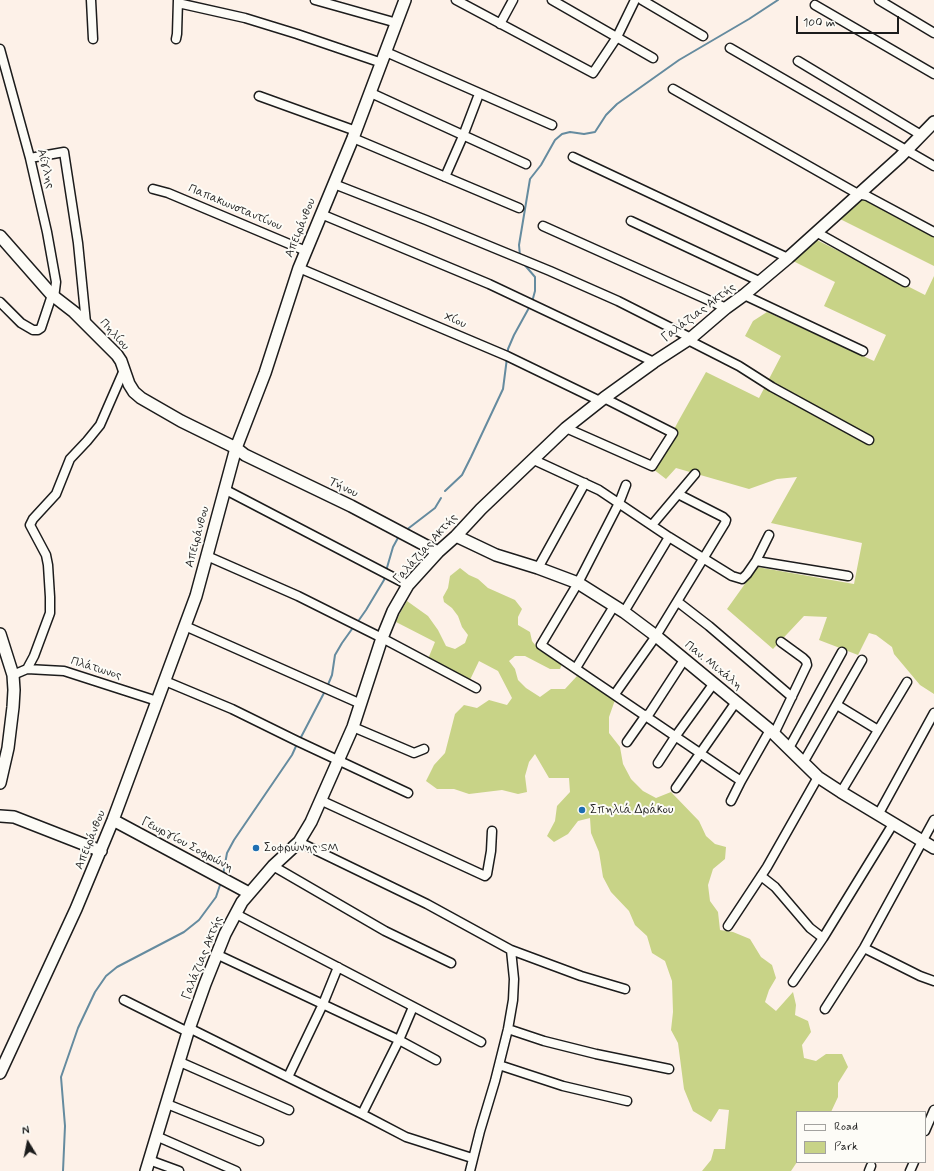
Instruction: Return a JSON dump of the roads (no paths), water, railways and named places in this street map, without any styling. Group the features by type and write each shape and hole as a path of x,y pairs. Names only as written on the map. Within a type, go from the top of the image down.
{"street":[{"path":"91,0 93,39"},
{"path":"315,0 397,23"},
{"name":"Απειράνθου","path":"0,1073 76,909 113,820 196,596 236,448 265,372 299,268 371,93 405,0"},
{"path":"456,0 593,73 616,37 635,0"},
{"path":"500,24 513,0"},
{"path":"552,0 653,58"},
{"path":"642,0 703,36"},
{"path":"879,0 934,33"},
{"path":"176,38 178,2 245,18 384,58 479,94 552,125"},
{"path":"815,5 934,74"},
{"path":"730,48 934,166"},
{"name":"Αίγλης","path":"0,49 30,158 47,232 56,282 53,296 41,328 38,330 33,330 21,323 0,302"},
{"path":"798,61 921,135"},
{"path":"673,89 858,194 867,196 934,232"},
{"path":"371,93 526,164"},
{"path":"445,177 479,94"},
{"path":"259,96 354,134 445,177 519,208"},
{"name":"Γαλάζιας Ακτής","path":"146,1171 189,1030 216,954 242,902 273,866 299,842 311,822 353,727 382,638 393,611 408,586 438,552 456,536 481,509 566,428 602,399 654,362 690,339 726,308 744,295 788,258 907,151 934,122"},
{"path":"30,158 64,152 78,243 86,323"},
{"path":"573,158 788,258"},
{"path":"334,184 550,271 618,301 739,366 772,387 869,440"},
{"name":"Παπακωνσταντίνου","path":"153,190 168,193 306,250"},
{"path":"321,214 489,284 654,362"},
{"path":"631,221 759,282"},
{"path":"543,226 726,308"},
{"path":"816,232 905,282"},
{"name":"Πηλίου","path":"0,236 53,296 86,323 117,355 121,361 129,384 134,392 141,398 181,421 236,448"},
{"name":"Χίου","path":"299,268 507,356 673,433 652,466 566,428"},
{"path":"744,295 863,352"},
{"path":"12,675 27,669 34,656 50,613 48,565 46,555 30,525 33,518 56,494 70,459 100,425 124,370"},
{"name":"Τήνου","path":"236,448 245,455 352,506 438,552"},
{"path":"534,460 585,483 620,503 669,537 732,576 742,579 747,574 769,535"},
{"path":"652,525 695,474"},
{"path":"538,568 585,483"},
{"path":"626,485 620,503 578,584 541,645 741,781"},
{"path":"224,490 408,586"},
{"path":"614,694 656,636 678,602 726,520 678,494"},
{"name":"Παν. Μιχάλη","path":"456,536 496,555 538,568 578,584 624,612 714,683 772,732 818,777 934,848"},
{"path":"624,612 669,537"},
{"path":"207,556 298,596 382,638 476,688"},
{"path":"756,560 848,576"},
{"path":"678,602 715,631 792,697"},
{"path":"576,668 614,606"},
{"path":"185,626 361,704"},
{"path":"0,634 12,675 14,690 8,748 1,778"},
{"path":"731,801 741,781 792,697 807,665 806,661 781,642"},
{"path":"788,748 842,652"},
{"path":"627,742 684,660"},
{"path":"803,763 862,660"},
{"name":"Πλάτωνος","path":"27,669 64,671 157,701"},
{"path":"164,681 232,709 408,793"},
{"path":"841,792 907,682"},
{"path":"658,763 714,683"},
{"path":"676,788 736,702"},
{"path":"837,704 878,730"},
{"path":"878,815 934,713"},
{"path":"353,727 414,753 424,749"},
{"path":"728,926 761,876 818,777"},
{"path":"320,800 485,876 488,874 492,831"},
{"path":"0,816 14,817 101,851"},
{"name":"Γεωργίου Σοφρώνη","path":"113,820 249,893"},
{"path":"825,1009 864,948 934,820"},
{"path":"793,982 823,938 894,824"},
{"path":"299,842 427,904 512,950 581,976 625,989"},
{"path":"273,866 385,931 451,963"},
{"path":"761,876 776,887 810,928 823,938"},
{"path":"236,914 481,1042"},
{"path":"864,948 920,976 934,981"},
{"path":"470,1171 472,1158 508,1029 514,979 512,950"},
{"path":"216,954 399,1040 436,1060"},
{"path":"288,1077 323,1004 338,967"},
{"path":"124,1000 288,1077 406,1137 472,1158"},
{"path":"362,1114 399,1040 413,1007"},
{"path":"508,1029 544,1041 596,1054 669,1069"},
{"path":"180,1062 289,1110"},
{"path":"499,1065 563,1086 627,1101"},
{"path":"167,1104 259,1141"},
{"path":"926,1128 934,1110"},
{"path":"156,1136 236,1171"},
{"path":"149,1160 179,1171"}],"waterway":[{"path":"520,256 519,245 530,179 541,165 555,140 562,134 570,132 584,134 595,132 606,115 617,104 679,60 749,19 778,0"},
{"path":"523,263 535,277 535,291 532,302"},
{"path":"508,354 508,349 514,335 530,306"},
{"path":"445,491 462,475 503,389 507,358"},
{"path":"405,531 435,508 441,498"},
{"path":"386,571 393,547 399,536"},
{"path":"359,620 385,576"},
{"path":"327,687 332,675 335,655 352,629"},
{"path":"299,741 325,691"},
{"path":"223,875 227,853 234,840 292,755 297,744"},
{"path":"63,1171 65,1126 61,1077 78,1028 95,992 106,976 117,967 184,932 199,920 216,897 220,885"}],"place":[{"name":"Σπηλιά Δράκου","path":"582,810"},
{"name":"Σοφρώνης SM","path":"256,848"}]}
